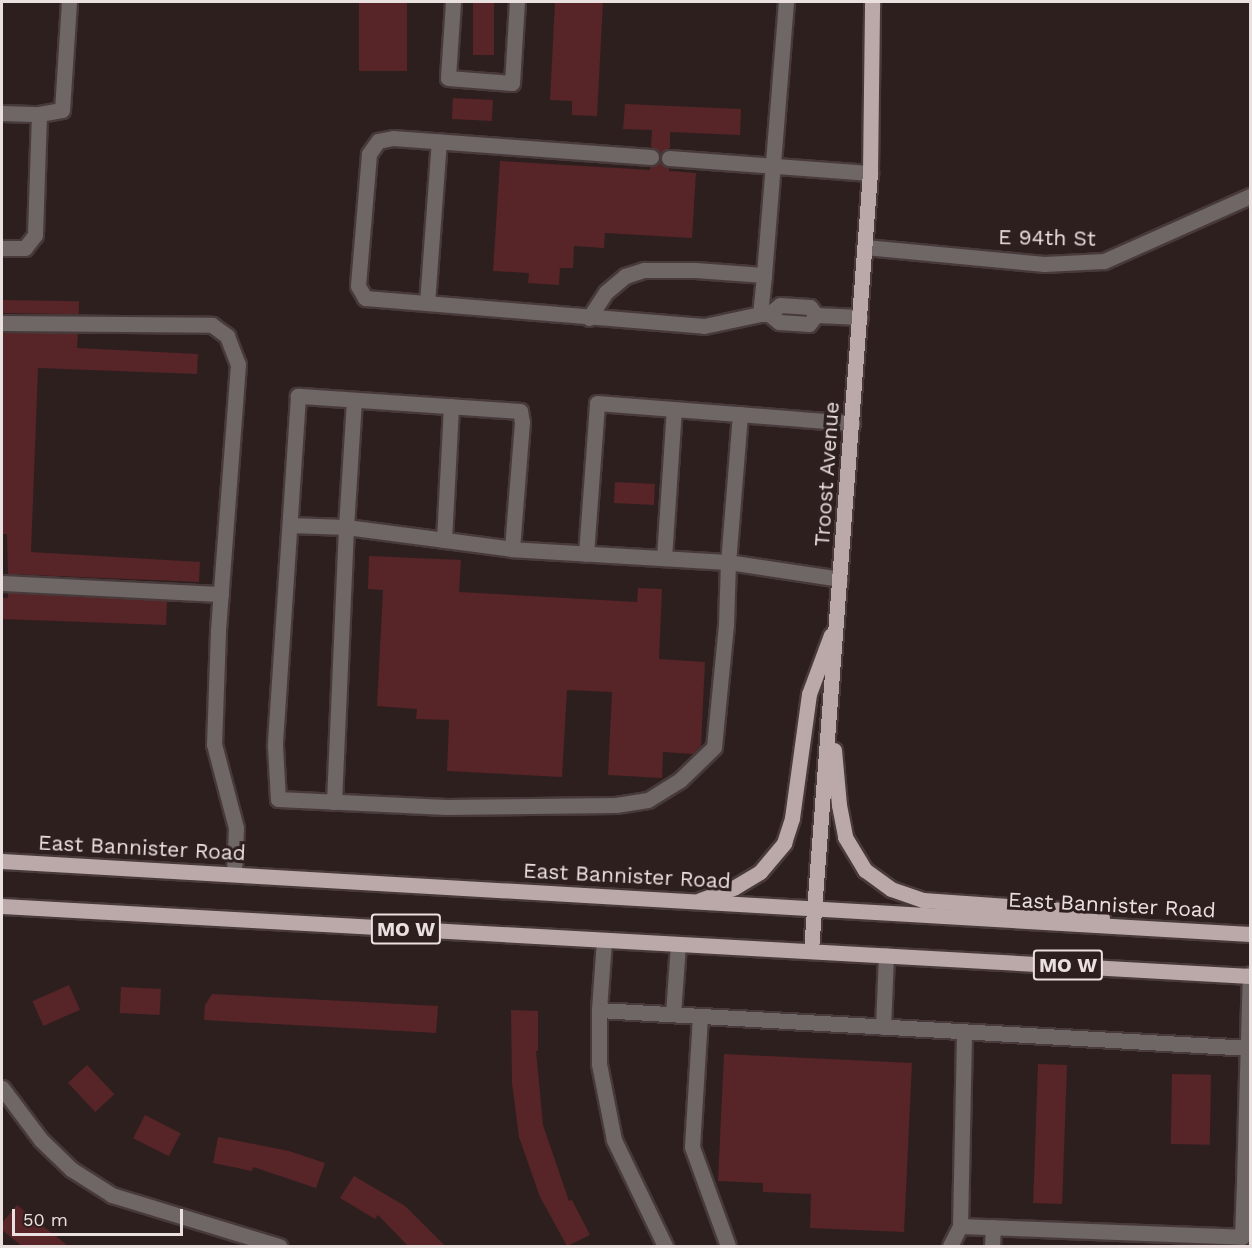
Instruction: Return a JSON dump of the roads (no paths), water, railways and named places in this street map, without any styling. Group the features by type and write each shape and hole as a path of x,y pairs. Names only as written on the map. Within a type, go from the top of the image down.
{"main road":[{"name":"Troost Avenue","path":"811,950 870,173 872,2"},
{"path":"696,902 735,887 760,872 784,843 792,818 809,694 837,618"},
{"path":"831,702 838,805 845,837 865,870 891,889 923,900 1064,910 1155,929"},
{"name":"East Bannister Road","path":"2,861 1251,934"},
{"name":"MO W","path":"2,906 1250,975"}],"street":[{"path":"2,113 39,114 62,110 69,2"},
{"path":"453,2 448,78 512,83 517,2"},
{"path":"764,314 764,274 786,2"},
{"path":"2,248 25,248 35,235 39,114"},
{"path":"651,157 393,138 378,141 369,154 358,286 365,298 704,326 764,314 779,322 809,324 816,315 860,317"},
{"path":"427,303 439,141"},
{"path":"669,158 870,173"},
{"name":"E 94th St","path":"865,247 1044,264 1104,261 1251,196"},
{"path":"589,318 606,292 625,276 644,270 764,274"},
{"path":"2,323 212,325 227,336 238,364 221,594 214,744 236,828 234,874"},
{"path":"512,549 522,422 520,411 298,396 275,746 278,799 446,807 616,805 648,800 681,780 714,747 726,625 728,562 740,414"},
{"path":"334,802 354,400"},
{"path":"586,554 597,403 852,423"},
{"path":"444,540 451,406"},
{"path":"664,558 674,409"},
{"path":"290,525 346,527 512,549 728,562 840,579"},
{"path":"2,583 37,582 221,594"},
{"path":"604,940 599,1010 599,1064 614,1140 665,1246"},
{"path":"673,1014 678,944"},
{"path":"883,1027 886,954"},
{"path":"960,1226 1226,1241 1246,1237 1250,975"},
{"path":"599,1010 1249,1048"},
{"path":"700,1016 692,1147 728,1246"},
{"path":"950,1246 960,1226 964,1032"},
{"path":"2,1088 48,1148 71,1170 112,1195 279,1246"},
{"path":"992,1246 993,1227"}]}
